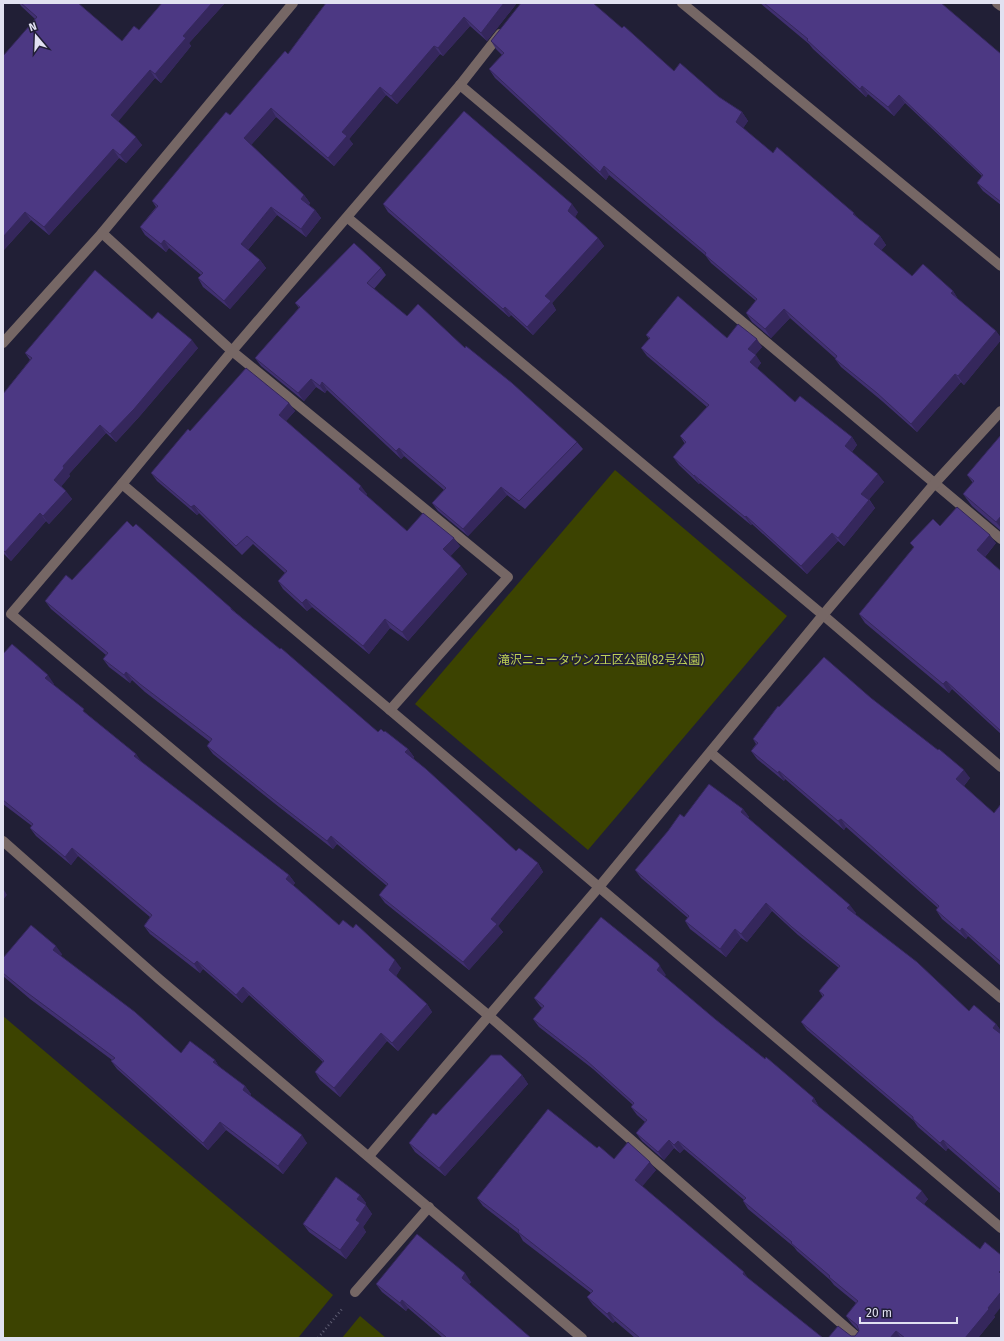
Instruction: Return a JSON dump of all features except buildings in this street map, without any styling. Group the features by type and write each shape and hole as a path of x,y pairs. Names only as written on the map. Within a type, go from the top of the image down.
{"street":[{"path":"3,343 102,233 293,3"},
{"path":"682,3 1001,266"},
{"path":"997,3 1001,6"},
{"path":"507,26 460,85 348,218 232,351 122,484 11,614 488,1015 858,1338"},
{"path":"460,85 1001,539"},
{"path":"348,218 1001,767"},
{"path":"102,233 232,351 508,578 390,710"},
{"path":"369,1156 599,887 822,615 936,483 1001,411"},
{"path":"122,484 1001,1228"},
{"path":"711,752 1001,998"},
{"path":"3,841 159,979 582,1338"},
{"path":"355,1292 429,1207"}],"path":[{"path":"318,1338 355,1292"}],"green space":[{"name":"滝沢ニュータウン2工区公園(82号公園)","path":"615,470 787,616 588,850 415,704"},
{"path":"3,1016 333,1295 298,1338 3,1338"},
{"path":"360,1316 386,1338 342,1338"}]}
